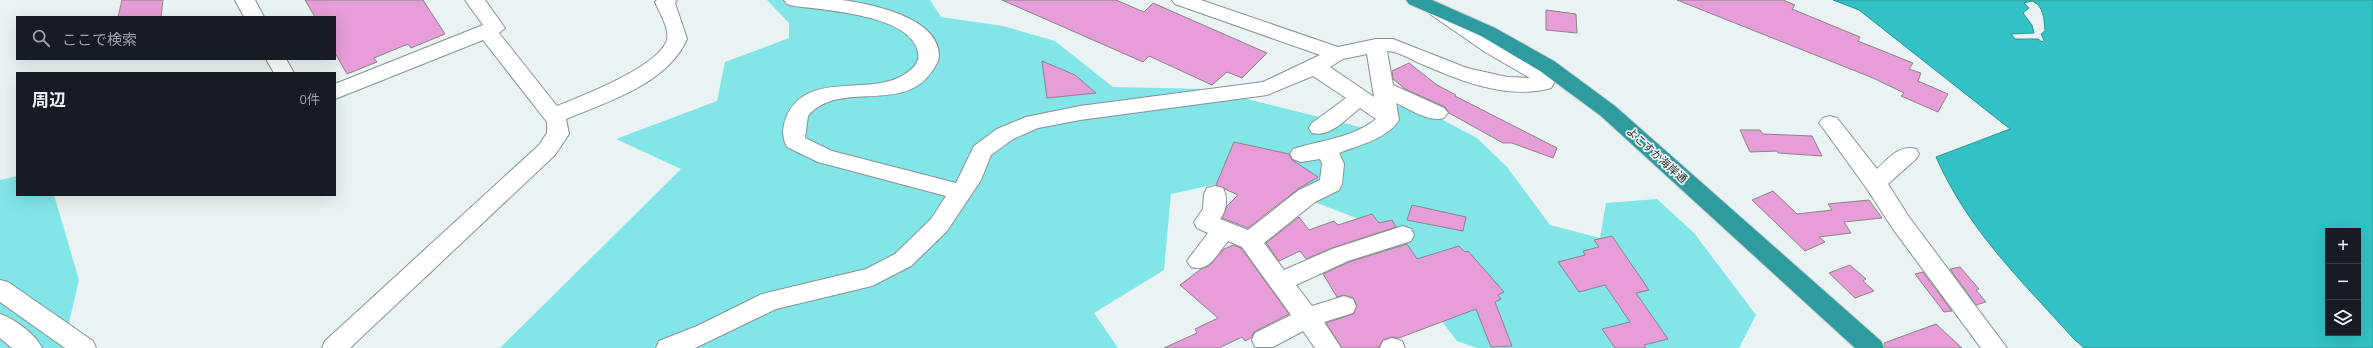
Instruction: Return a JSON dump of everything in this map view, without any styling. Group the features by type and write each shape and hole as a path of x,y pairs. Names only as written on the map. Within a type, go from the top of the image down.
{"highway":[{"name":"よこすか海岸通","path":"1422,2 1488,32 1546,66 1608,111 1872,348"}],"street":[{"path":"245,0 253,16"},
{"path":"336,92 495,28 475,0"},
{"path":"553,116 590,102 634,80 666,57 675,48 678,38 665,2 667,0"},
{"path":"794,0 856,9 894,18 922,38 929,51 928,62 921,74 899,86 882,90 835,93 816,98 804,107 794,120 792,131 795,142 826,157 961,192"},
{"path":"1182,0 1337,54"},
{"path":"668,348 706,333 770,301 872,277 903,260 939,225 973,174 982,151 1005,134 1033,122 1080,113 1267,88 1316,67 1337,54 1376,45 1393,45 1462,73 1507,84 1523,86 1544,83 1544,76 1535,70 1492,47 1422,2"},
{"path":"334,348 547,150 558,134 557,121 487,31"},
{"path":"1301,154 1327,150 1376,130 1388,120 1376,45"},
{"path":"277,60 283,72"},
{"path":"1316,67 1388,116"},
{"path":"1384,89 1437,113"},
{"path":"1320,128 1360,98"},
{"path":"1830,123 1995,348"},
{"path":"1250,241 1307,196 1331,184 1333,164 1327,150"},
{"path":"1875,183 1908,154"},
{"path":"1215,194 1214,211 1205,222 1250,241 1329,348"},
{"path":"1199,262 1223,230"},
{"path":"1280,282 1340,254 1403,236"},
{"path":"0,289 84,348"},
{"path":"1264,340 1306,318 1344,306"},
{"path":"0,324 30,348"}],"shaded area":[{"path":"767,0 930,0 941,17 1003,26 1055,41 1113,87 1207,89 1368,129 1396,106 1422,109 1477,138 1507,167 1550,225 1600,238 1606,203 1657,199 1694,233 1756,315 1739,348 1477,348 1457,341 1364,221 1249,177 1171,194 1164,270 1094,313 1118,348 500,348 681,169 616,139 717,101 725,62 789,38 789,23"},
{"path":"1833,0 2373,0 2373,348 2084,348 2072,337 1996,253 1963,208 1936,157 2010,129 1859,10","holes":["2032,1 2036,3 2043,13 2045,31 2041,34 2044,40 2042,42 2038,39 2015,39 2011,34 2034,33 2032,25 2023,13 2029,8 2024,3"]},
{"path":"16,176 16,196 54,196 79,280 63,348 0,348 0,180"}],"building":[{"path":"122,0 163,0 161,16 118,16"},
{"path":"305,0 423,0 445,34 411,48 408,44 374,58 377,62 347,74 336,55 336,16 314,16"},
{"path":"1002,0 1116,0 1144,12 1153,3 1267,53 1242,78 1227,72 1212,85 1149,56 1143,62"},
{"path":"1677,0 1783,0 1795,5 1792,9 1860,37 1858,41 1913,63 1909,69 1921,73 1918,81 1948,94 1938,112 1901,96 1904,93 1873,78"},
{"path":"1546,10 1576,14 1577,33 1546,30"},
{"path":"1042,61 1075,75 1096,93 1047,98"},
{"path":"1409,63 1437,85 1456,95 1455,96 1557,148 1553,158 1512,143 1503,143 1449,113 1445,107 1405,89 1393,79 1392,71"},
{"path":"1740,130 1760,130 1763,134 1812,136 1822,156 1778,153 1777,151 1750,152"},
{"path":"1234,142 1289,154 1292,160 1318,177 1298,189 1248,228 1222,218 1227,206 1238,195 1216,185"},
{"path":"1773,191 1797,214 1832,210 1828,204 1869,200 1882,218 1844,222 1851,233 1819,237 1825,242 1805,251 1752,200"},
{"path":"1412,205 1466,217 1463,231 1407,220"},
{"path":"1372,214 1379,223 1392,220 1396,227 1332,248 1306,259 1300,251 1279,261 1266,243 1299,217 1309,230 1334,221 1338,225"},
{"path":"1612,236 1649,290 1636,293 1668,339 1644,345 1646,348 1615,348 1602,329 1630,322 1605,285 1579,292 1558,262 1585,255 1583,251 1599,247 1594,240"},
{"path":"1407,244 1417,259 1459,246 1465,252 1468,251 1504,292 1498,295 1501,299 1495,302 1512,346 1491,347 1476,309 1399,338 1392,337 1383,340 1378,348 1342,348 1326,323 1353,314 1357,305 1353,298 1344,295 1337,297 1323,274 1349,262"},
{"path":"1233,245 1241,248 1289,314 1254,332 1251,338 1245,341 1242,337 1219,348 1164,348 1197,333 1195,329 1218,318 1180,285 1201,269 1209,266 1224,249"},
{"path":"1850,265 1866,279 1863,281 1874,291 1855,298 1829,273"},
{"path":"1960,267 1979,289 1976,290 1986,302 1976,305 1950,269"},
{"path":"1923,272 1952,311 1944,312 1915,274"},
{"path":"1936,324 1962,348 1885,348 1884,343"}]}
